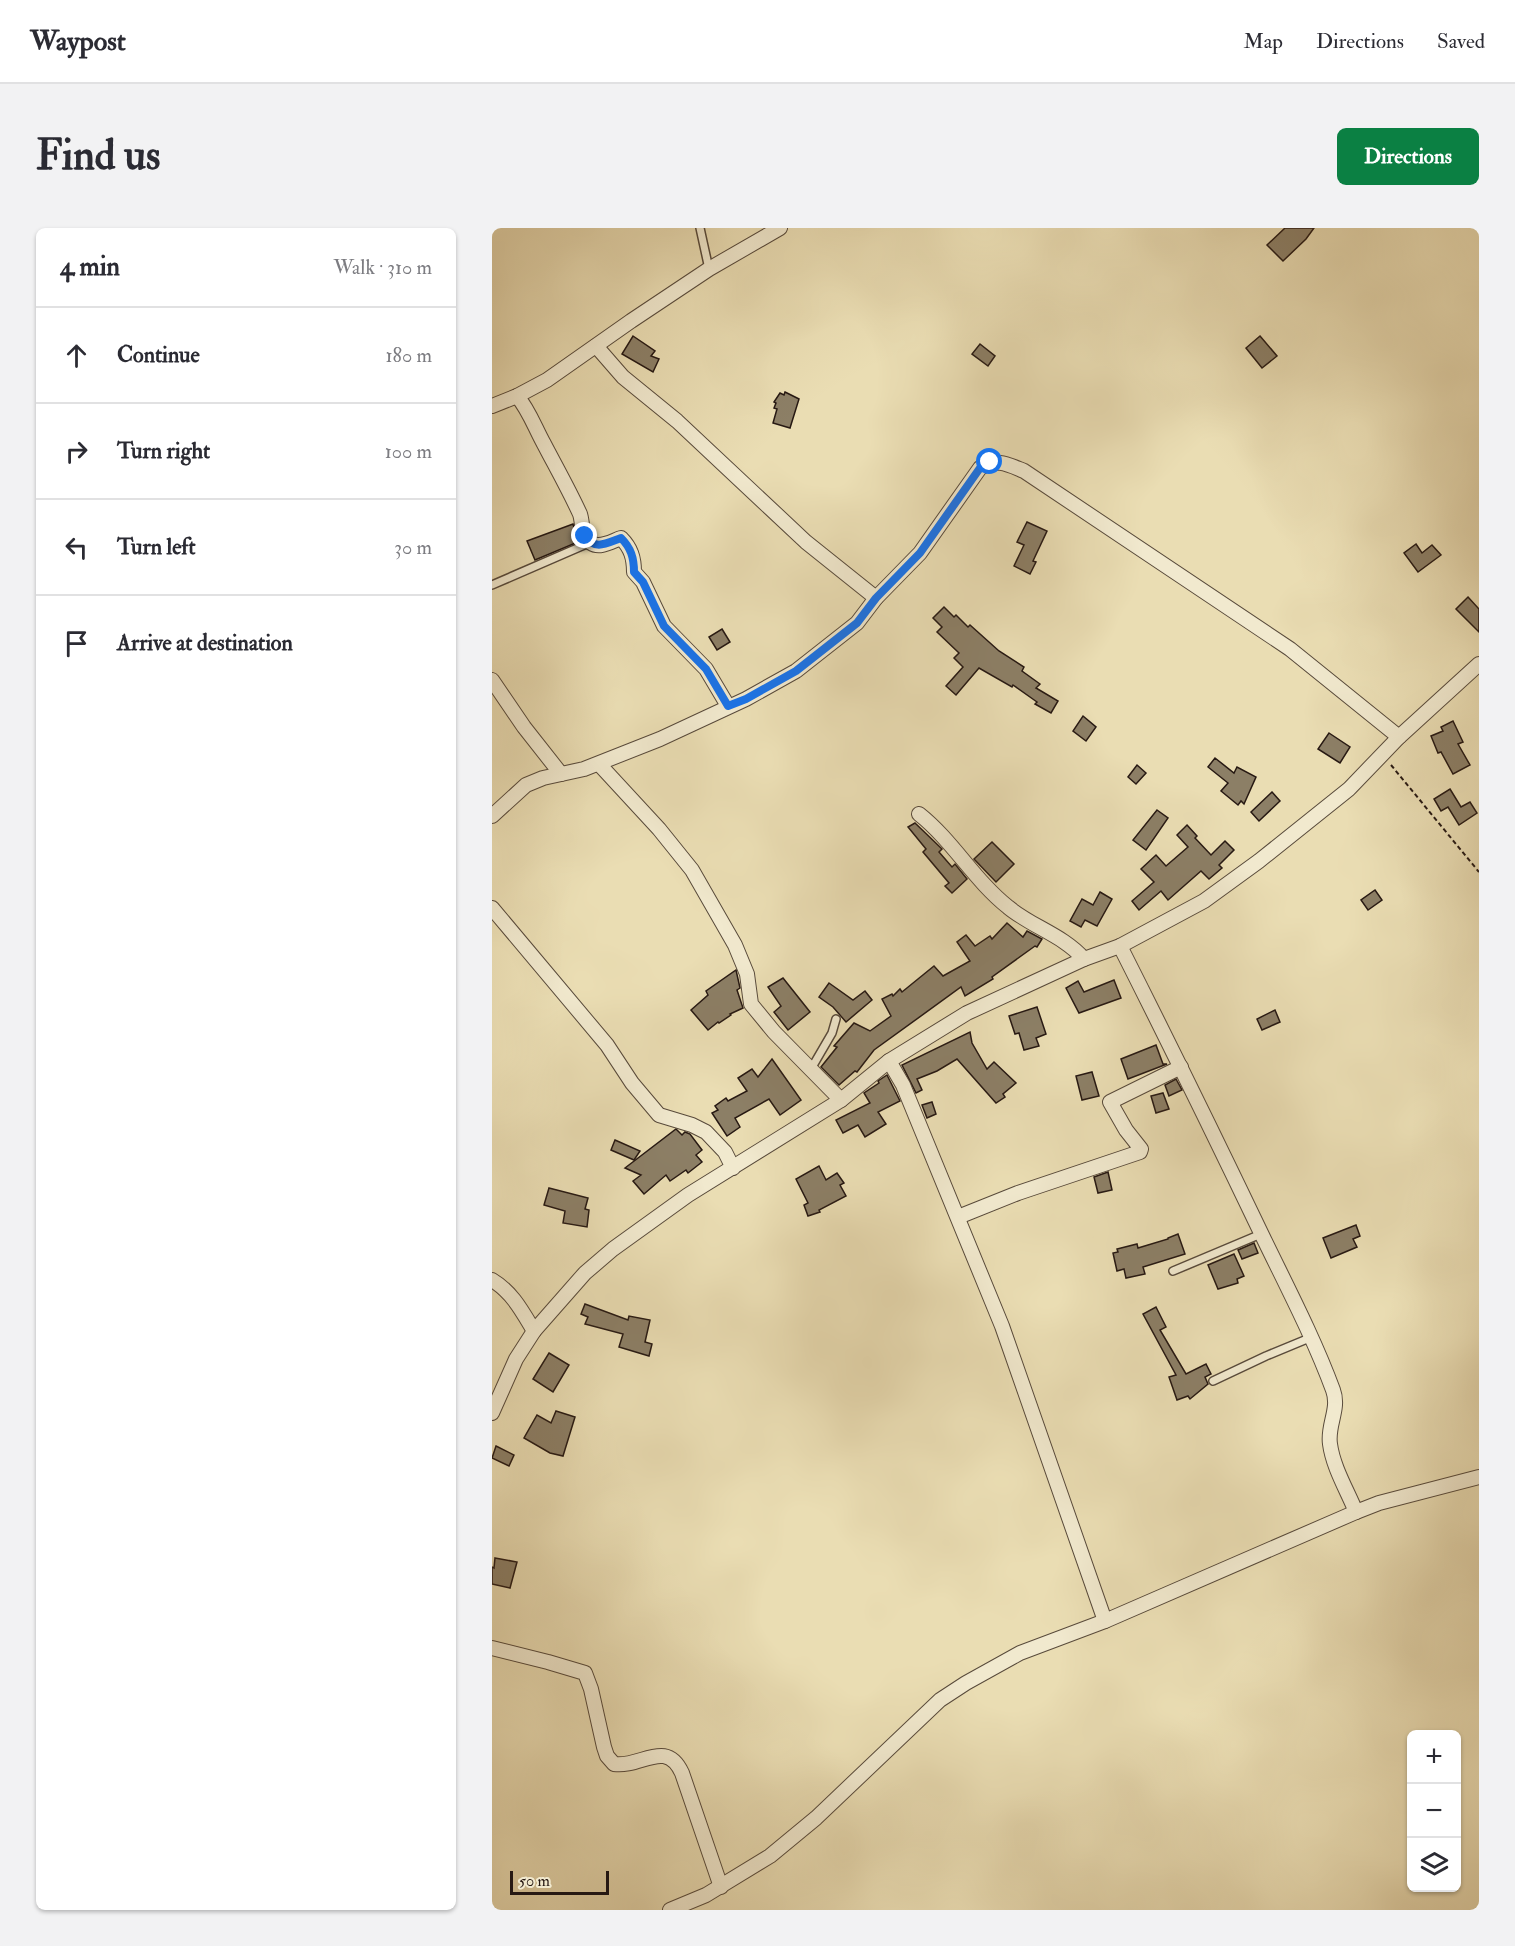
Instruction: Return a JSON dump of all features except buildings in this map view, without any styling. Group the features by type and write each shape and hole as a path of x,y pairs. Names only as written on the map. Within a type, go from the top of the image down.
{"street":[{"path":"492,405 517,396 547,380 709,269 780,228"},
{"path":"596,346 623,377 677,421 806,542 876,598"},
{"path":"517,396 525,405 558,468 581,517 589,543 599,546 621,538 628,545 634,560 634,572 643,582 664,626 706,669 728,706"},
{"path":"492,816 526,785 543,778 584,770 660,739 746,699 796,671 857,623 876,598 920,553 980,468 990,462 1005,463 1024,471 1290,649 1399,737"},
{"path":"492,1413 516,1359 534,1331 585,1273 613,1249 688,1195 841,1100 889,1061 968,1013 1084,959 1120,946 1204,901 1250,868 1340,796 1399,737 1479,664"},
{"path":"492,680 524,727 561,774"},
{"path":"599,764 692,870 735,945 747,974 751,1004 774,1032 841,1100"},
{"path":"919,814 935,827 993,895 1010,909 1072,946 1084,959"},
{"path":"492,908 607,1045 632,1083 659,1115 692,1125 706,1132 725,1152 733,1168"},
{"path":"1120,946 1311,1337 1334,1393 1336,1407 1329,1442 1335,1463 1356,1512"},
{"path":"889,1061 903,1085 1002,1326 1105,1622"},
{"path":"958,1217 1018,1193 1140,1152 1141,1149 1126,1130 1110,1102 1181,1067"},
{"path":"492,1280 503,1287 517,1302 534,1331"},
{"path":"670,1910 722,1887 770,1856 816,1818 940,1700 1020,1653 1105,1622 1379,1503 1479,1477"},
{"path":"492,1648 585,1673 591,1689 604,1747 607,1756 614,1764 630,1763 659,1755 668,1756 674,1760 682,1773 722,1887"}],"lane":[{"path":"700,228 709,269"},
{"path":"492,585 589,543"},
{"path":"811,1070 832,1033 836,1019"},
{"path":"1173,1271 1262,1234"},
{"path":"1213,1381 1311,1337"}],"path":[{"path":"1382,754 1479,872"}],"route":[{"path":"585,536 589,543 599,546 621,538 628,545 634,560 634,572 643,582 664,626 706,669 728,706 746,699 796,671 857,623 876,598 920,553 980,468 990,462"}]}
